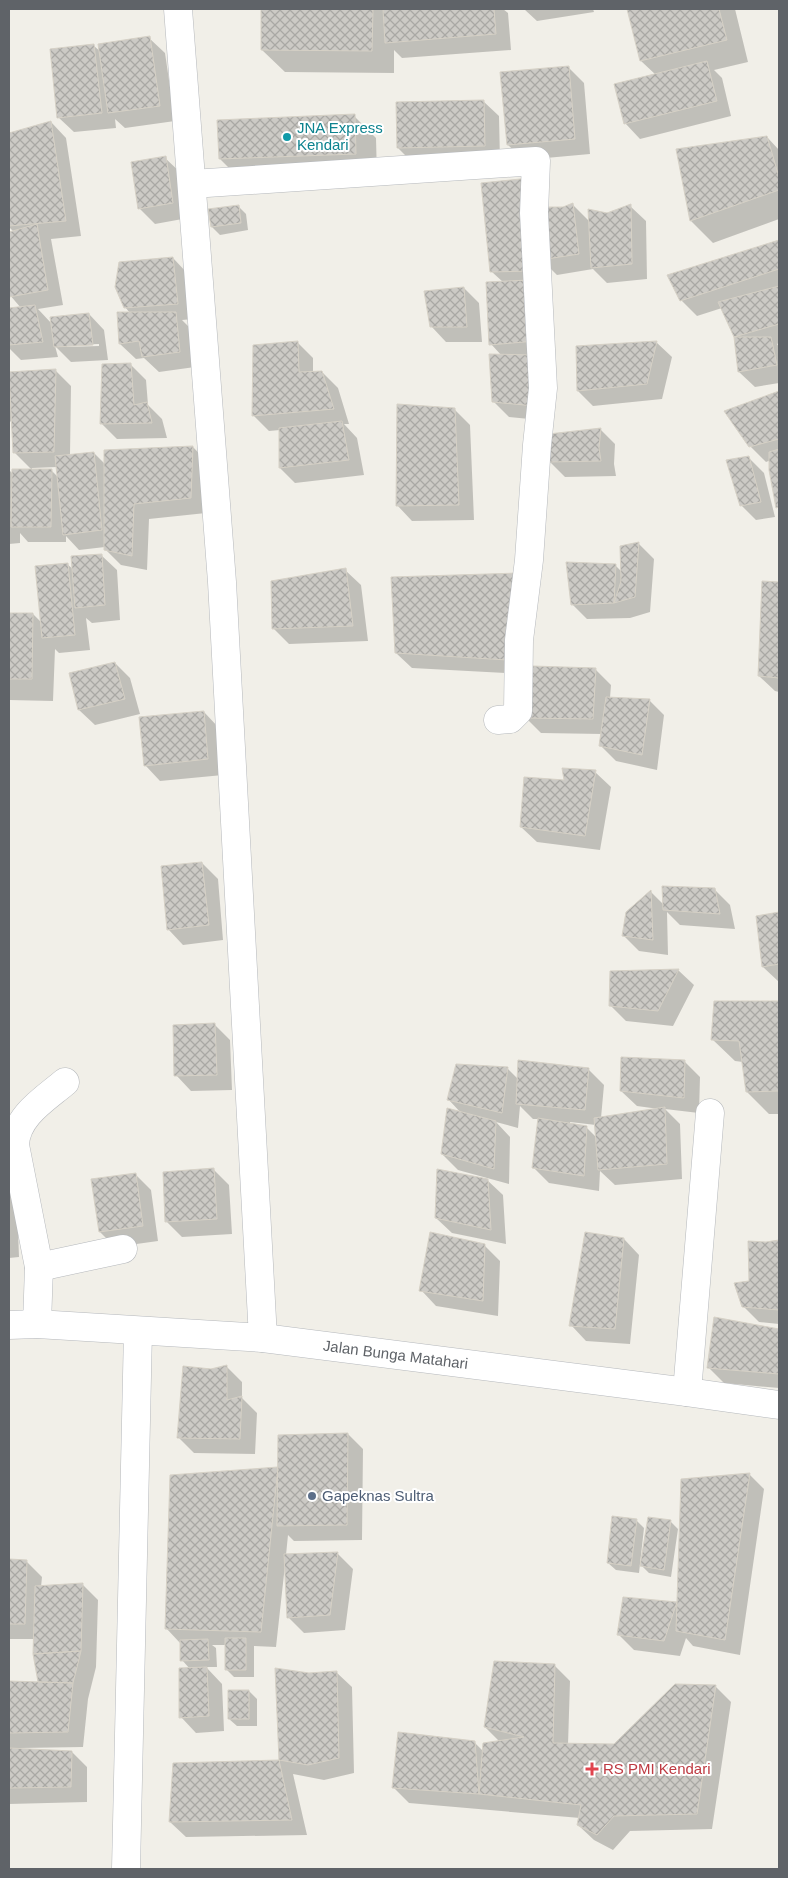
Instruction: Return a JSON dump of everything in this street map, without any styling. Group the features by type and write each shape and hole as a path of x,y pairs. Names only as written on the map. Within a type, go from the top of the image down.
{"street":[{"path":"178,9 222,582 262,1338"},
{"path":"192,184 536,161 534,213 543,388 529,560 520,640 518,711 510,719 498,720"},
{"path":"37,1324 39,1267 15,1145 15,1135 24,1117 65,1082"},
{"path":"687,1392 710,1113"},
{"path":"39,1267 123,1249"},
{"name":"Jalan Bunga Matahari","path":"9,1325 37,1324 262,1338 779,1405"},
{"path":"126,1869 138,1331"}],"building":[{"path":"261,9 373,9 372,51 261,50"},
{"path":"383,9 494,9 496,34 385,43"},
{"path":"627,9 719,9 727,40 640,61"},
{"path":"150,36 160,106 108,113 98,44"},
{"path":"94,44 102,113 57,118 50,49"},
{"path":"707,61 717,101 624,124 614,84"},
{"path":"569,66 575,139 507,145 500,72"},
{"path":"484,100 485,146 397,148 396,102"},
{"name":"JNA Express Kendari","path":"355,114 356,154 219,159 217,120"},
{"path":"51,121 66,221 9,226 9,133"},
{"path":"767,136 779,177 779,190 690,221 676,149"},
{"path":"166,156 173,203 138,209 131,162"},
{"path":"530,178 531,271 490,272 481,183"},
{"path":"573,203 579,254 540,260 539,207 563,207"},
{"path":"631,204 632,264 591,268 588,209 607,213"},
{"path":"239,205 241,223 211,227 208,209"},
{"path":"37,224 48,290 9,297 9,232"},
{"path":"779,240 779,269 680,301 667,275"},
{"path":"173,257 178,304 124,308 115,287 119,262"},
{"path":"529,280 536,341 489,345 486,282"},
{"path":"779,286 779,324 734,337 718,302"},
{"path":"464,287 467,327 430,327 424,291"},
{"path":"35,305 43,342 9,345 9,308"},
{"path":"117,312 176,312 180,352 142,357 139,341 119,344"},
{"path":"89,313 93,345 54,347 50,317"},
{"path":"734,337 771,337 777,365 738,372"},
{"path":"298,341 299,372 322,371 334,409 252,416 253,345"},
{"path":"657,341 647,384 577,391 576,346"},
{"path":"489,354 535,355 535,406 492,402"},
{"path":"131,363 134,405 147,402 152,423 100,424 102,364"},
{"path":"56,369 54,452 13,453 9,372"},
{"path":"779,391 779,439 749,447 724,411"},
{"path":"397,404 455,408 459,505 396,506"},
{"path":"342,421 349,460 279,468 279,428"},
{"path":"601,428 599,448 601,461 548,462 540,435"},
{"path":"193,446 191,498 134,504 132,556 104,550 104,450"},
{"path":"779,449 779,507 776,508 769,470 769,452"},
{"path":"94,452 102,530 63,535 55,456"},
{"path":"749,456 761,502 740,506 726,460"},
{"path":"12,469 52,469 51,527 11,527"},
{"path":"639,542 635,597 614,603 621,581 620,546"},
{"path":"102,554 105,605 75,608 71,556"},
{"path":"566,562 616,564 614,603 571,605"},
{"path":"68,563 75,635 42,638 35,566"},
{"path":"346,568 353,626 272,629 271,581"},
{"path":"519,573 507,660 395,653 391,577"},
{"path":"762,581 779,582 779,678 758,676"},
{"path":"9,613 33,613 32,679 9,679"},
{"path":"115,662 125,699 78,710 69,673"},
{"path":"532,666 596,668 593,719 524,718"},
{"path":"606,697 650,699 642,755 599,746"},
{"path":"204,711 208,759 144,766 139,717"},
{"path":"562,768 596,770 585,836 520,827 524,777 564,780"},
{"path":"202,862 209,925 167,930 161,866"},
{"path":"662,886 715,888 720,914 663,910"},
{"path":"651,890 653,940 622,936 626,912"},
{"path":"779,912 779,964 762,967 756,916"},
{"path":"679,969 658,1011 609,1006 610,971"},
{"path":"714,1001 779,1001 779,1091 746,1092 739,1041 711,1040"},
{"path":"215,1023 217,1075 174,1076 173,1025"},
{"path":"621,1057 685,1060 684,1098 620,1091"},
{"path":"518,1060 589,1068 585,1110 516,1104"},
{"path":"456,1064 508,1067 502,1113 447,1100"},
{"path":"665,1107 667,1164 598,1170 594,1118"},
{"path":"447,1108 496,1121 494,1169 441,1154"},
{"path":"538,1118 587,1126 584,1176 532,1168"},
{"path":"214,1168 217,1219 165,1222 163,1172"},
{"path":"437,1169 488,1179 491,1230 435,1218"},
{"path":"136,1173 143,1226 99,1232 91,1179"},
{"path":"430,1232 485,1244 483,1301 419,1291"},
{"path":"585,1232 624,1238 615,1329 569,1326"},
{"path":"779,1240 779,1310 742,1307 734,1283 749,1281 748,1241 766,1242"},
{"path":"714,1317 779,1329 779,1374 707,1368"},
{"path":"227,1365 227,1400 242,1396 240,1439 177,1438 183,1366 211,1369"},
{"name":"Gapeknas Sultra","path":"348,1433 347,1525 277,1526 278,1435"},
{"path":"278,1467 261,1632 165,1629 170,1475"},
{"path":"750,1473 725,1640 676,1631 681,1479"},
{"path":"612,1516 637,1519 631,1566 607,1563"},
{"path":"648,1517 671,1520 664,1570 640,1566"},
{"path":"338,1552 330,1615 287,1618 284,1554"},
{"path":"9,1559 27,1560 25,1624 9,1624"},
{"path":"83,1583 81,1651 33,1654 35,1586"},
{"path":"623,1597 677,1602 664,1641 617,1635"},
{"path":"225,1638 246,1638 246,1670 225,1670"},
{"path":"208,1639 209,1660 180,1661 180,1640"},
{"path":"81,1651 73,1683 38,1682 33,1654"},
{"name":"RS PMI Kendari","path":"494,1661 555,1664 553,1743 614,1744 675,1684 716,1685 697,1814 614,1816 597,1835 577,1825 581,1805 479,1794 483,1743 524,1737 484,1727"},
{"path":"207,1667 209,1716 179,1718 179,1668"},
{"path":"275,1668 309,1673 337,1671 339,1758 308,1765 279,1760"},
{"path":"9,1681 73,1683 68,1732 9,1733"},
{"path":"228,1690 249,1690 249,1719 228,1719"},
{"path":"398,1732 475,1741 479,1794 392,1788"},
{"path":"9,1748 72,1751 71,1787 9,1788"},
{"path":"279,1760 292,1820 169,1822 173,1763"}],"place":[{"name":"JNA Express Kendari","path":"287,137"},
{"name":"Gapeknas Sultra","path":"312,1496"},
{"name":"RS PMI Kendari","path":"592,1769"}]}
